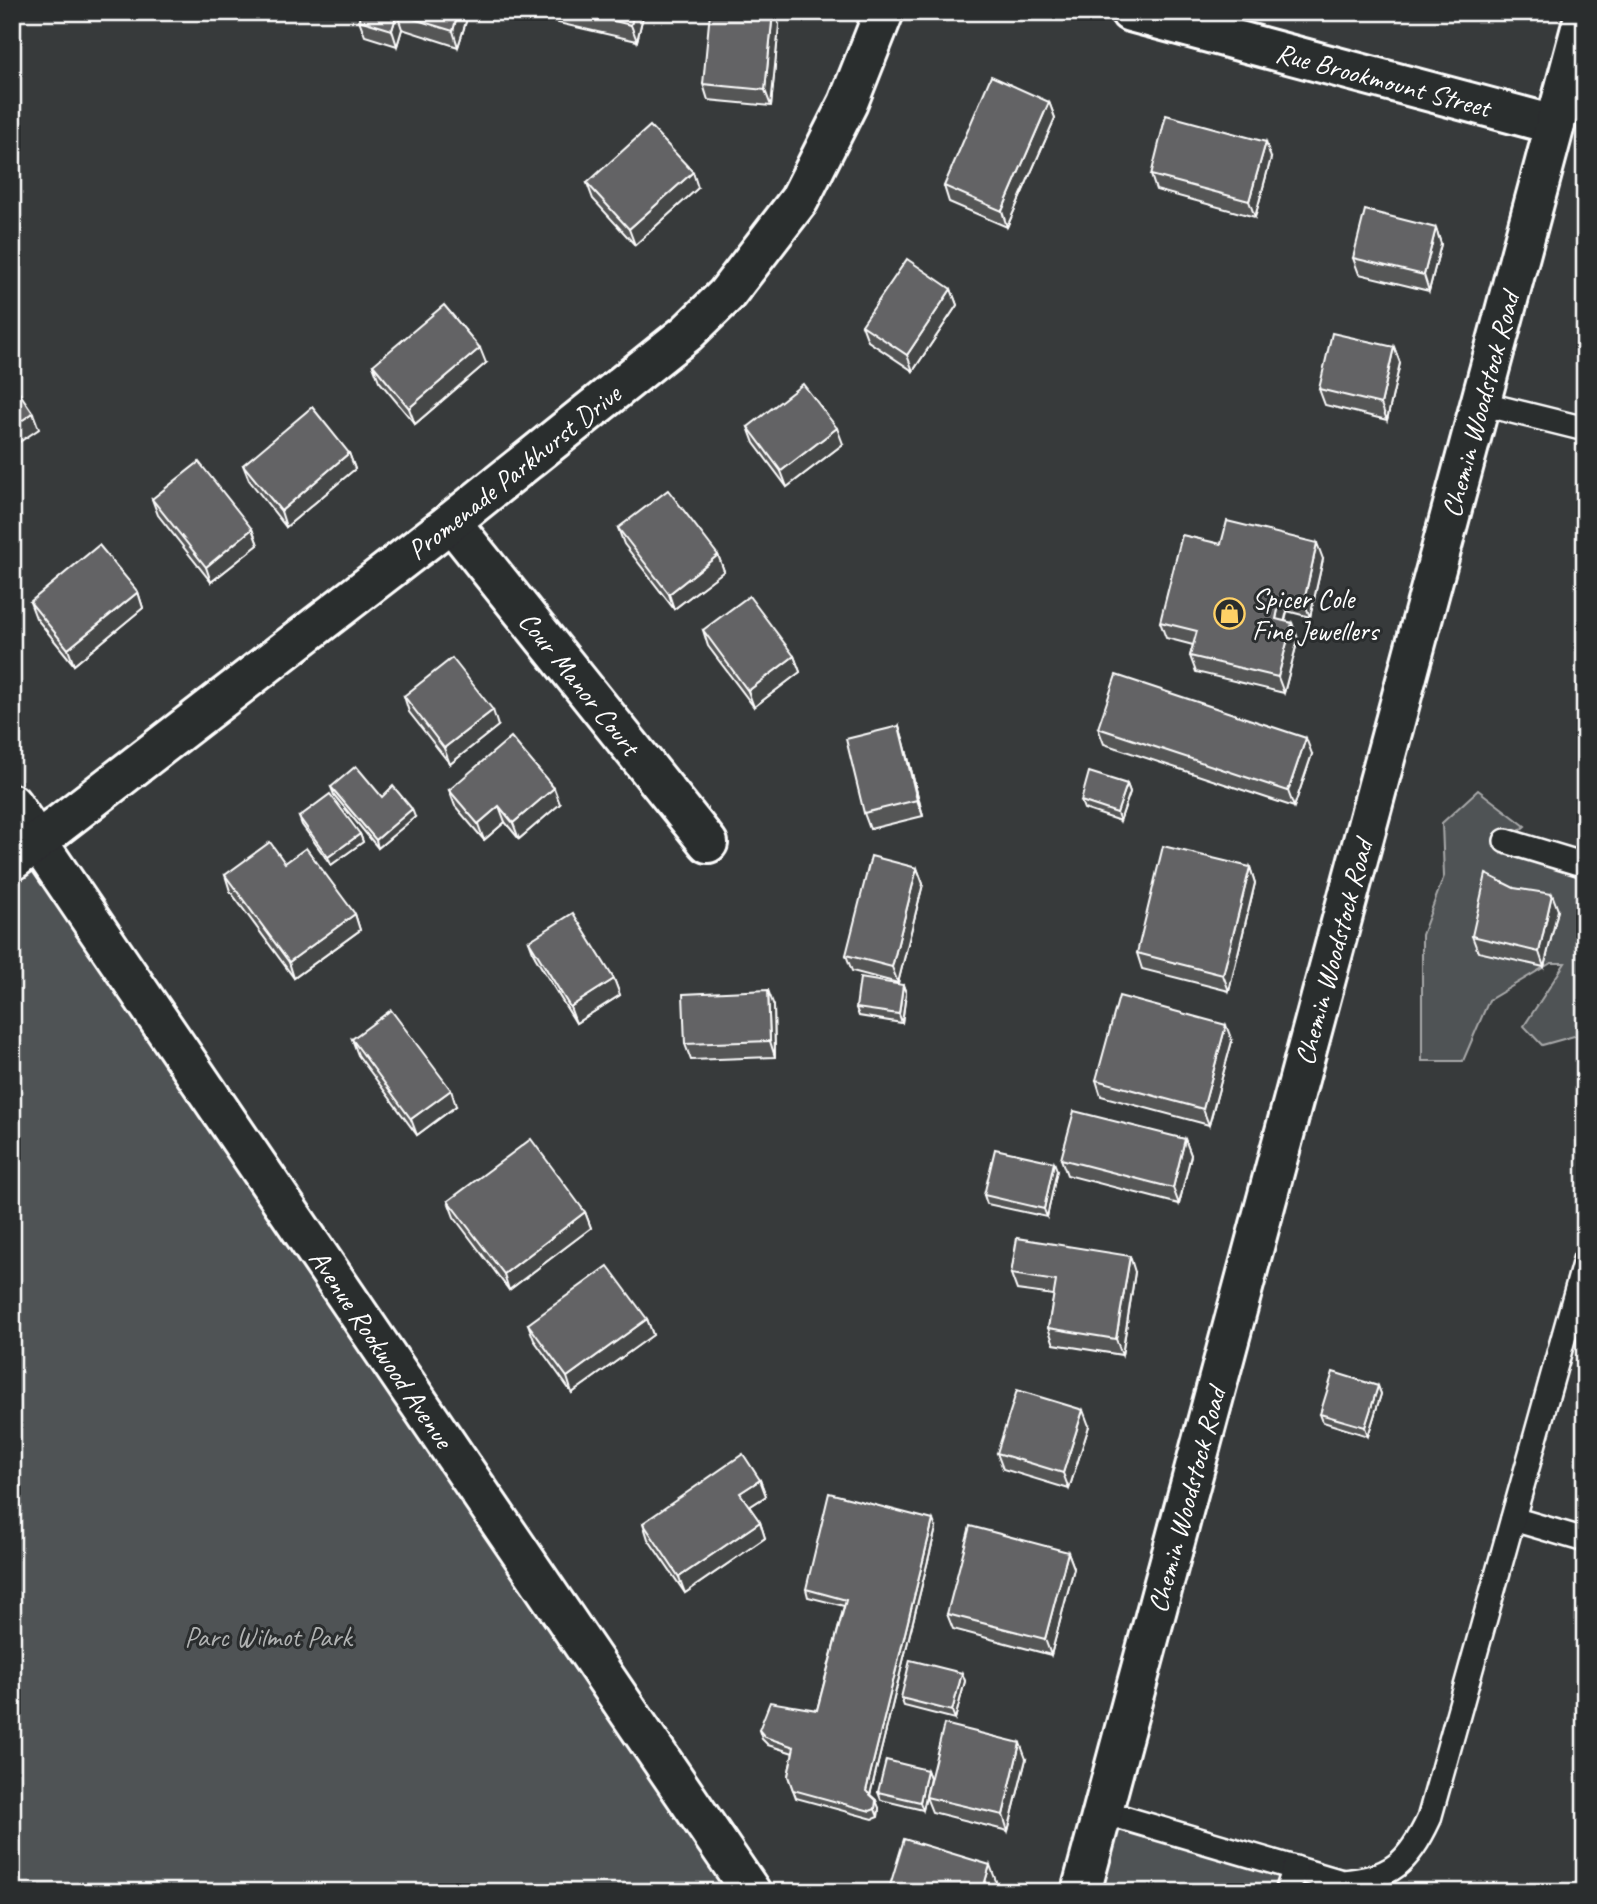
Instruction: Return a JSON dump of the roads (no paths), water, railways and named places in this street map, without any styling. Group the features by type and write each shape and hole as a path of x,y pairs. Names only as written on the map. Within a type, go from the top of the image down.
{"street":[{"name":"Promenade Parkhurst Drive","path":"25,851 451,522 687,333 726,295 799,200 848,103 884,12"},
{"name":"Rue Brookmount Street","path":"1130,12 1555,125"},
{"name":"Chemin Woodstock Road","path":"1081,1892 1585,13"},
{"name":"Cour Manor Court","path":"451,522 708,843"},
{"name":"Avenue Rookwood Avenue","path":"12,804 25,851 751,1892"}],"lane":[{"path":"1480,402 1585,429"},
{"path":"1506,841 1585,865"},
{"path":"1342,1882 1371,1880 1397,1867 1417,1845 1429,1819 1585,1260"},
{"path":"1513,1519 1585,1540"},
{"path":"1103,1812 1378,1892"},
{"path":"1287,1892 1295,1868"}],"place":[{"name":"Spicer Cole Fine Jewellers","path":"1229,614"}],"park label":[{"name":"Parc Wilmot Park","path":"268,1636"}]}
